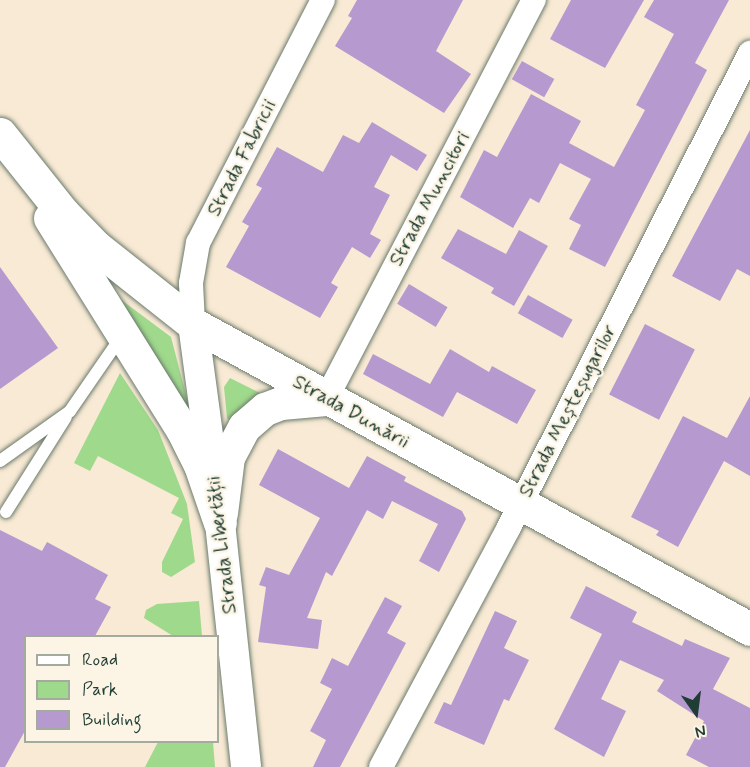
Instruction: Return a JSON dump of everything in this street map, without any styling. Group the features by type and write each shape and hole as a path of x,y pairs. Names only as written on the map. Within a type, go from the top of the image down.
{"main road":[{"name":"Strada Dunării","path":"6,143 96,247 193,324 326,399 750,629"},
{"path":"6,143 191,447 220,523"},
{"path":"220,523 228,457 244,427 265,409 281,403 326,399"}],"street":[{"name":"Strada Fabricii","path":"193,324 191,274 198,243 322,0"},
{"name":"Strada Muncitori","path":"326,399 534,0"},
{"name":"Strada Meșteșugarilor","path":"381,767 520,505 750,53"},
{"name":"Strada Libertății","path":"193,324 220,523 246,767"}],"lane":[{"path":"6,512 70,411 122,336"},
{"path":"0,461 70,411"}],"green space":[{"path":"108,290 171,337 192,418"},
{"path":"120,373 158,430 187,504 195,562 171,577 162,572 162,562 183,519 171,513 179,498 98,456 90,471 74,463"},
{"path":"230,378 262,394 231,421 227,418 224,387"},
{"path":"199,601 202,635 171,635 144,618 146,610 157,604"},
{"path":"157,743 213,743 215,767 145,767"}],"building":[{"path":"357,0 463,0 436,51 471,74 444,113 335,46 352,18 348,16"},
{"path":"571,0 644,0 605,68 550,39"},
{"path":"654,0 729,0 695,63 707,70 605,267 569,249 581,225 569,219 591,179 560,163 539,203 530,198 513,228 460,197 484,150 497,157 531,94 581,121 569,143 614,167 645,110 636,105 674,34 644,17"},
{"path":"522,61 554,79 544,97 512,79"},
{"path":"372,122 427,155 417,171 391,155 374,187 390,195 370,234 381,240 370,258 352,247 331,283 338,287 320,318 226,267 249,226 242,222 262,188 256,185 277,147 323,172 343,135 359,143"},
{"path":"750,130 750,276 737,269 720,301 672,276"},
{"path":"458,229 506,254 519,230 548,246 514,306 491,293 494,288 441,258"},
{"path":"0,267 58,348 0,389"},
{"path":"409,284 448,307 436,327 397,304"},
{"path":"528,295 573,320 562,338 518,313"},
{"path":"645,324 695,349 659,420 609,394"},
{"path":"450,349 489,372 492,366 536,390 517,424 457,392 443,417 363,374 373,354 430,384"},
{"path":"750,396 750,476 724,461 678,547 656,535 659,531 631,517 683,416 727,438"},
{"path":"278,449 349,488 367,456 406,477 404,481 462,511 466,519 439,572 419,561 438,524 392,501 383,519 367,510 332,576 326,572 307,618 322,620 318,649 258,642 266,587 259,585 266,567 289,575 320,518 259,485"},
{"path":"0,530 42,551 47,542 108,575 95,599 111,607 96,635 24,635 24,733 5,767 0,767"},
{"path":"586,586 637,612 632,622 682,646 685,639 730,658 713,689 750,708 750,767 709,767 686,755 704,721 657,691 664,680 620,660 601,699 626,711 604,757 554,729 602,634 570,618"},
{"path":"385,597 402,606 387,633 406,643 340,767 313,767 326,740 310,731 332,689 320,683 332,658 348,666"},
{"path":"495,611 517,621 504,648 529,660 509,701 504,699 484,745 434,723 444,702 451,705"}]}
